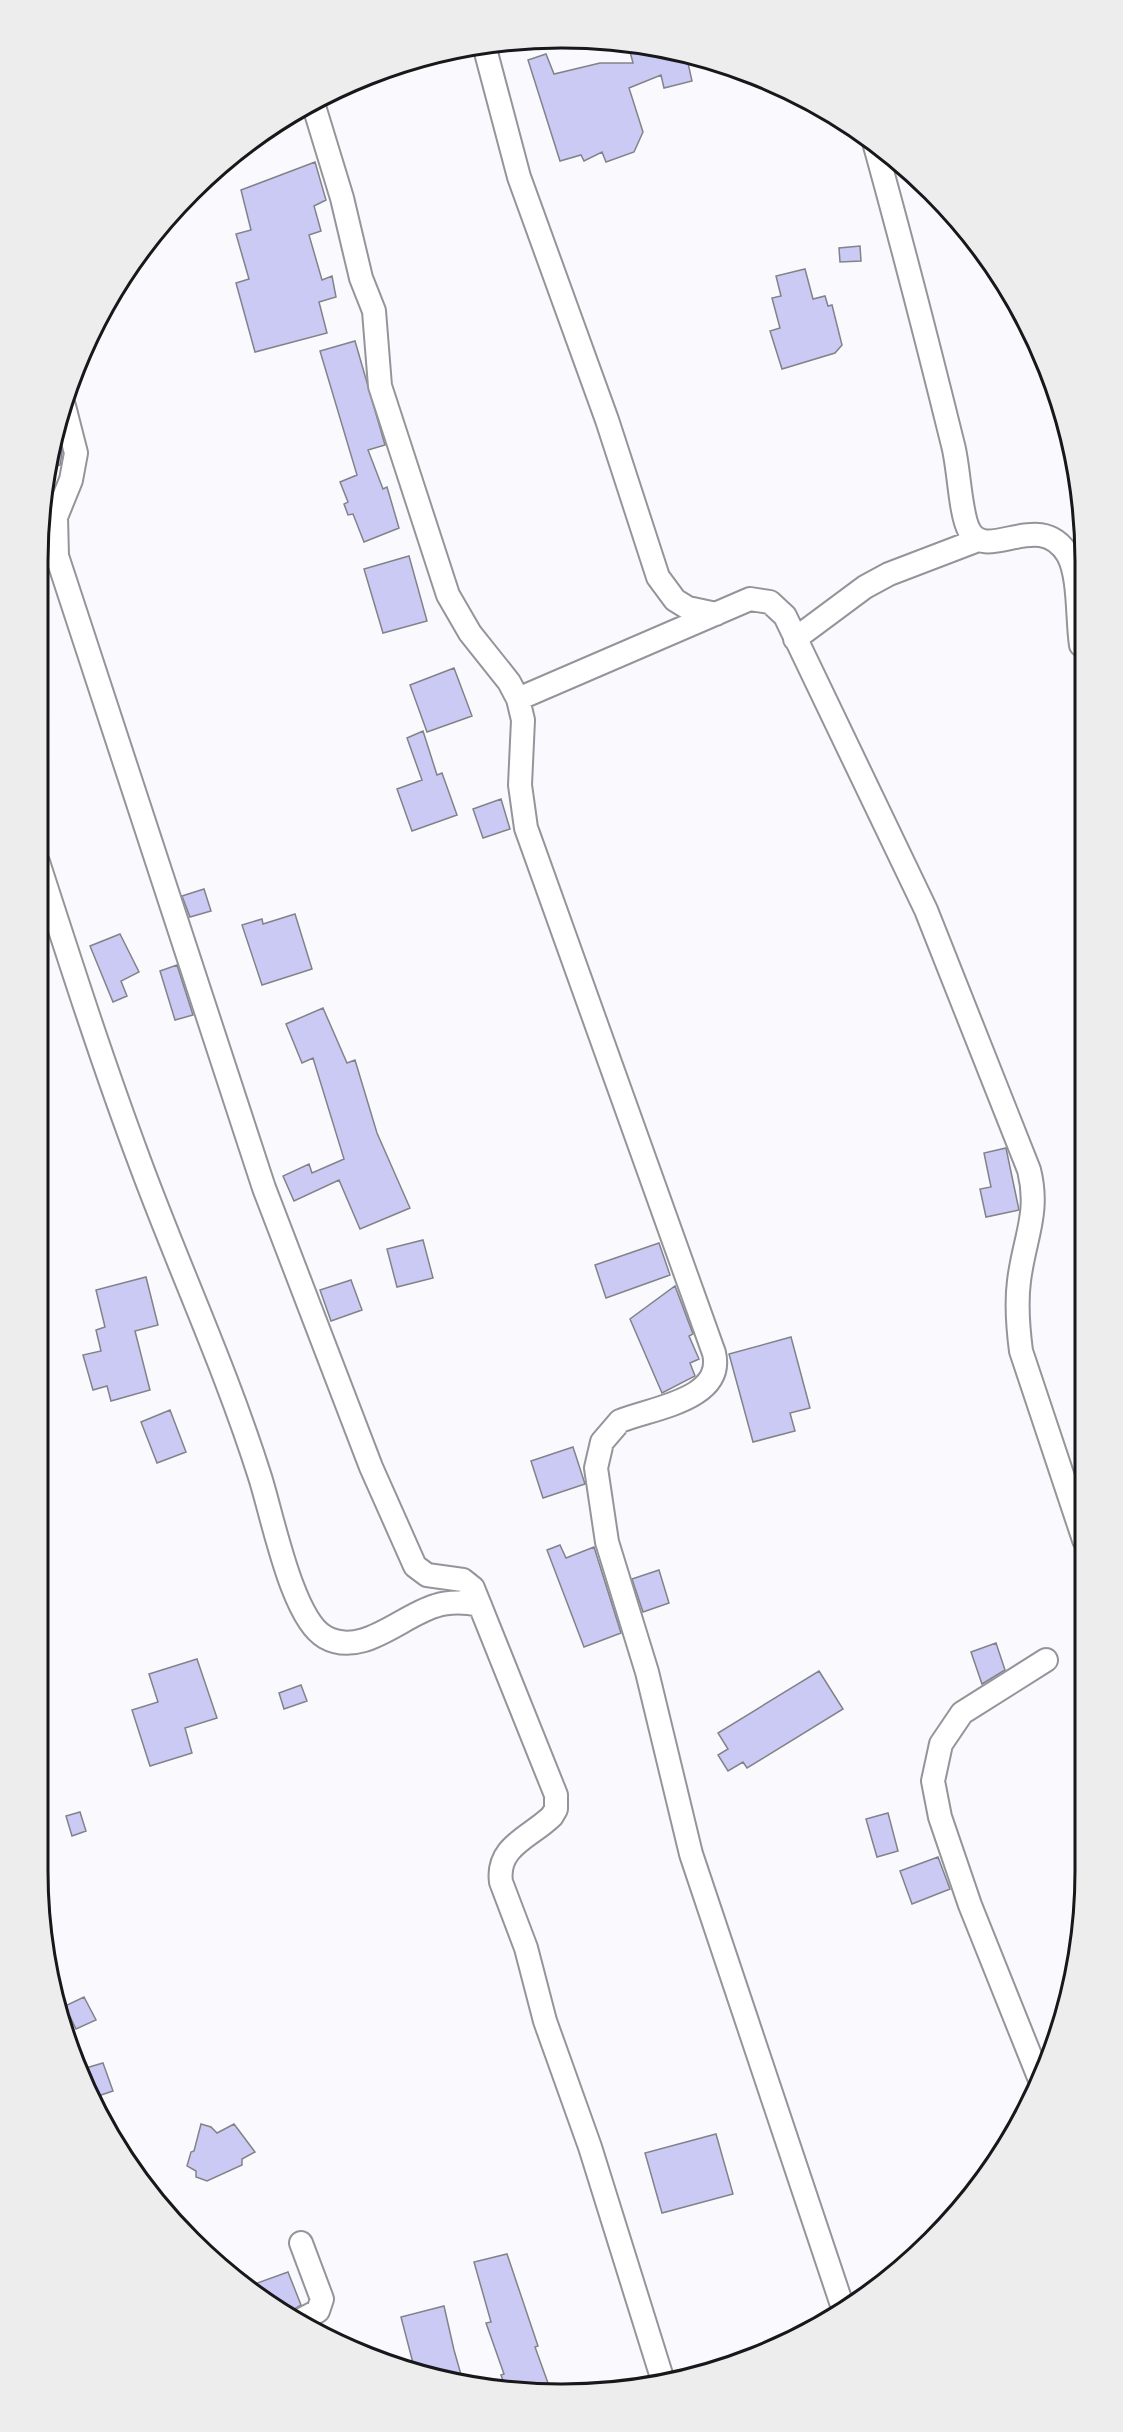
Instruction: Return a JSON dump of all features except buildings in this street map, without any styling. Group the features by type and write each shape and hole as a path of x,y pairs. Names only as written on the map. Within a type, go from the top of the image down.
{"street":[{"path":"486,53 519,177 607,420 658,577 665,590 688,608 716,614"},
{"path":"316,111 342,198 361,278 374,311 380,386 448,595 470,633 509,682 518,699 523,720 520,785 525,828 716,1361 714,1377 703,1390 627,1418 610,1431 598,1455 596,1468 601,1518 613,1566 647,1672 691,1854 841,2301"},
{"path":"878,157 954,447 965,520 971,535 988,543 1036,533 1060,545 1072,568 1075,591"},
{"path":"68,420 76,453 71,480 56,517 57,556 219,1043 264,1188 371,1467 410,1560 427,1575 463,1580 473,1588 557,1802 556,1809 547,1821 505,1855 500,1873 501,1882 525,1948 545,2021 593,2157 661,2374"},
{"path":"795,639 865,587 889,574 978,540"},
{"path":"518,699 750,599 771,602 785,616 926,910 1029,1170 1035,1203 1019,1282 1018,1328 1021,1351 1075,1513"},
{"path":"48,891 135,1151 254,1457 302,1611 323,1636 337,1642 352,1643 366,1639 435,1606 456,1602 480,1605"},
{"path":"1035,2068 970,1905 940,1817 933,1780 941,1744 962,1713 1046,1660"},
{"path":"300,2244 322,2299 318,2311 308,2316"}]}
